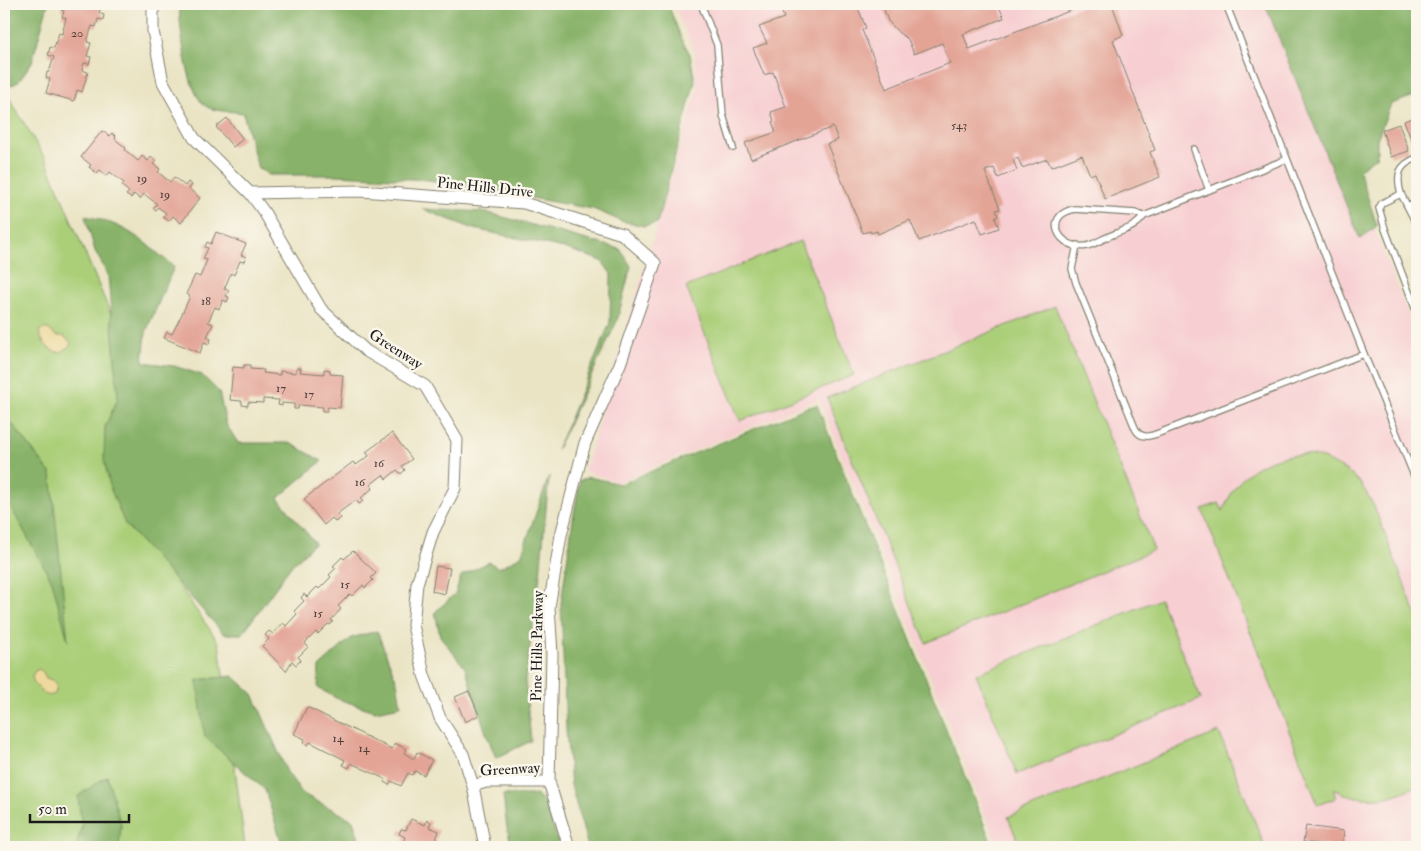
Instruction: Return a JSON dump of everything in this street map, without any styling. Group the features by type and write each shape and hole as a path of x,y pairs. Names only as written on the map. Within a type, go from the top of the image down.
{"street":[{"name":"Greenway","path":"153,4 153,31 164,82 194,138 250,193 264,212 321,309 366,351 425,386 457,440 455,488 432,532 417,584 413,625 424,675 440,718 463,754 473,786 485,847"},
{"name":"Pine Hills Drive","path":"250,193 361,191 524,203 622,234 655,263 620,364"},
{"name":"Pine Hills Parkway","path":"569,847 549,782 552,654 549,607 560,535 585,443 620,364"},
{"name":"Greenway","path":"473,786 494,782 549,782"}],"lane":[{"path":"701,4 717,45 723,115 733,148"},
{"path":"1226,4 1417,483"},
{"path":"1194,149 1209,190"},
{"path":"1417,158 1410,161 1401,170 1398,184 1417,225"},
{"path":"1144,216 1135,213 1066,210 1058,217 1057,233 1064,241 1077,246 1086,246 1137,225 1144,216 1287,159"},
{"path":"1401,194 1382,203 1380,213 1417,312"},
{"path":"1407,205 1417,205"},
{"path":"1077,246 1072,269 1076,283 1137,432 1143,436 1149,437 1364,354"}],"shaded area":[{"path":"673,4 1285,4 1417,337 1417,847 998,847 819,399 618,482 584,471 697,90 695,53"}],"green space":[{"path":"4,4 48,4 32,62 18,82 4,89"},
{"path":"179,4 668,4 682,40 690,54 695,81 657,223 644,226 621,221 593,209 429,180 338,175 269,175 258,168 243,113 209,108 201,102 195,91 186,61"},
{"path":"1265,4 1417,4 1417,95 1391,104 1377,139 1377,156 1359,170 1377,226 1360,239"},
{"path":"4,89 46,160 125,348 135,522 219,643 245,847 4,847"},
{"path":"422,209 485,212 620,249 631,266 617,321 557,449 610,323 611,274 602,261 564,248 474,229"},
{"path":"85,216 100,219 134,235 174,267 146,332 143,362 174,366 202,375 219,392 226,424 238,443 290,443 322,461 278,498 315,543 292,565 242,634 224,634 125,524 111,490 104,460 105,427 118,398 108,275 95,251"},
{"path":"800,241 854,375 740,421 686,287"},
{"path":"1055,306 1154,550 926,643 827,398"},
{"path":"817,405 993,847 588,847 571,785 566,730 561,603 580,480 589,477 620,484 805,408"},
{"path":"4,413 51,474 68,641 52,581 4,495"},
{"path":"1291,455 1323,458 1347,471 1361,484 1374,506 1417,617 1417,785 1386,797 1354,797 1333,789 1336,798 1318,805 1202,509 1219,503 1223,511 1234,489 1248,473 1267,462"},
{"path":"549,476 540,576 525,680 531,741 496,758 465,668 440,636 435,612 455,594 461,576 489,562 499,568 521,556"},
{"path":"1160,599 1201,699 1017,774 976,674"},
{"path":"377,631 397,682 401,706 375,711 338,699 318,688 319,667 351,638"},
{"path":"233,676 253,694 287,772 303,794 353,820 359,839 351,847 283,847 265,790 205,737 197,680"},
{"path":"1219,732 1265,847 1020,847 1008,817"},
{"path":"107,776 121,825 119,847 76,847 82,826 78,796"},
{"path":"503,795 536,795 545,803 560,847 512,847 507,828"}],"sand":[{"path":"49,329 57,336 64,336 71,343 67,349 62,351 52,350 41,337 39,331"},
{"path":"39,669 46,678 54,681 57,685 55,694 45,694 34,682 32,676"}],"building":[{"path":"63,4 102,4 99,13 104,15 103,20 98,19 96,27 92,26 87,42 91,43 87,56 91,57 89,64 84,63 82,70 88,72 82,92 77,90 74,101 46,93 50,79 46,78 47,72 49,72 54,57 48,55 50,47 54,48 59,33 62,34 66,18 62,17 64,11 61,10"},
{"path":"779,4 852,4 853,7 857,5 866,28 862,30 886,89 950,63 942,43 914,54 908,39 899,33 888,21 882,4 998,4 1004,18 963,34 969,49 1088,4 1112,4 1123,35 1113,40 1155,150 1150,152 1160,177 1105,199 1095,173 1090,175 1082,155 1051,167 1047,159 1022,168 1018,158 1013,160 1017,170 998,178 994,168 985,171 1000,209 996,210 998,216 995,218 999,228 982,234 976,219 919,241 910,220 878,234 877,231 863,233 827,144 838,140 833,127 751,159 745,143 776,132 771,112 786,107 773,72 764,75 753,48 767,43 759,27 784,18"},
{"path":"1415,117 1417,123 1417,149 1415,149 1404,121"},
{"path":"227,118 243,139 233,147 216,127"},
{"path":"1399,124 1409,151 1391,157 1382,130"},
{"path":"102,131 110,136 112,133 116,137 115,139 126,148 125,150 138,161 142,156 148,161 151,157 156,161 153,164 160,169 158,172 170,182 174,177 185,186 188,182 192,185 189,189 200,198 181,223 173,216 169,221 163,217 166,213 158,207 156,210 153,208 157,204 144,194 140,199 134,194 131,198 126,195 129,192 122,186 124,183 110,172 107,176 100,170 97,173 89,167 91,165 81,157"},
{"path":"216,232 246,244 241,255 246,257 244,262 240,261 234,275 231,273 224,289 229,290 226,296 229,297 227,302 223,300 219,309 215,307 208,322 213,324 207,337 211,339 209,344 204,342 200,353 164,338 167,332 172,334 182,314 190,296 186,294 195,275 200,277 207,260 203,259 208,248 205,247 207,242 211,244"},
{"path":"244,365 250,365 250,369 264,370 263,373 280,375 280,371 296,373 296,368 301,368 300,372 324,374 324,369 330,370 330,374 343,375 340,408 328,407 327,411 322,411 323,407 299,405 298,409 294,409 294,404 282,403 282,406 278,405 279,400 263,399 263,403 248,402 248,406 242,405 242,401 230,400 233,367 244,368"},
{"path":"392,433 412,459 402,466 405,470 401,474 397,470 386,479 383,475 370,485 373,488 361,498 364,500 359,504 356,500 337,514 341,518 335,522 332,518 324,525 304,499 353,462 356,465 369,456 366,452"},
{"path":"353,551 376,573 371,578 373,580 365,588 363,585 352,596 350,594 338,606 341,609 331,620 333,621 330,625 328,624 318,634 316,632 305,643 308,647 298,657 301,660 296,665 292,661 286,671 262,646 269,639 265,635 269,631 273,634 283,623 286,626 297,614 294,611 304,601 301,598 304,594 307,597 317,587 319,589 331,577 329,575 336,568 333,566 342,557 344,559"},
{"path":"436,566 450,568 445,594 432,591"},
{"path":"469,691 479,715 465,722 455,697"},
{"path":"307,707 392,749 395,743 406,749 404,753 414,759 417,752 432,760 424,775 415,771 412,775 408,773 401,786 391,781 389,785 384,782 385,779 351,763 349,768 343,765 345,760 310,742 308,745 303,743 305,739 294,734"},
{"path":"411,819 425,825 427,820 431,822 429,827 439,831 435,842 439,843 437,847 401,847 405,837 399,834 401,829 406,830"},
{"path":"1306,826 1344,831 1342,847 1303,842"}]}
